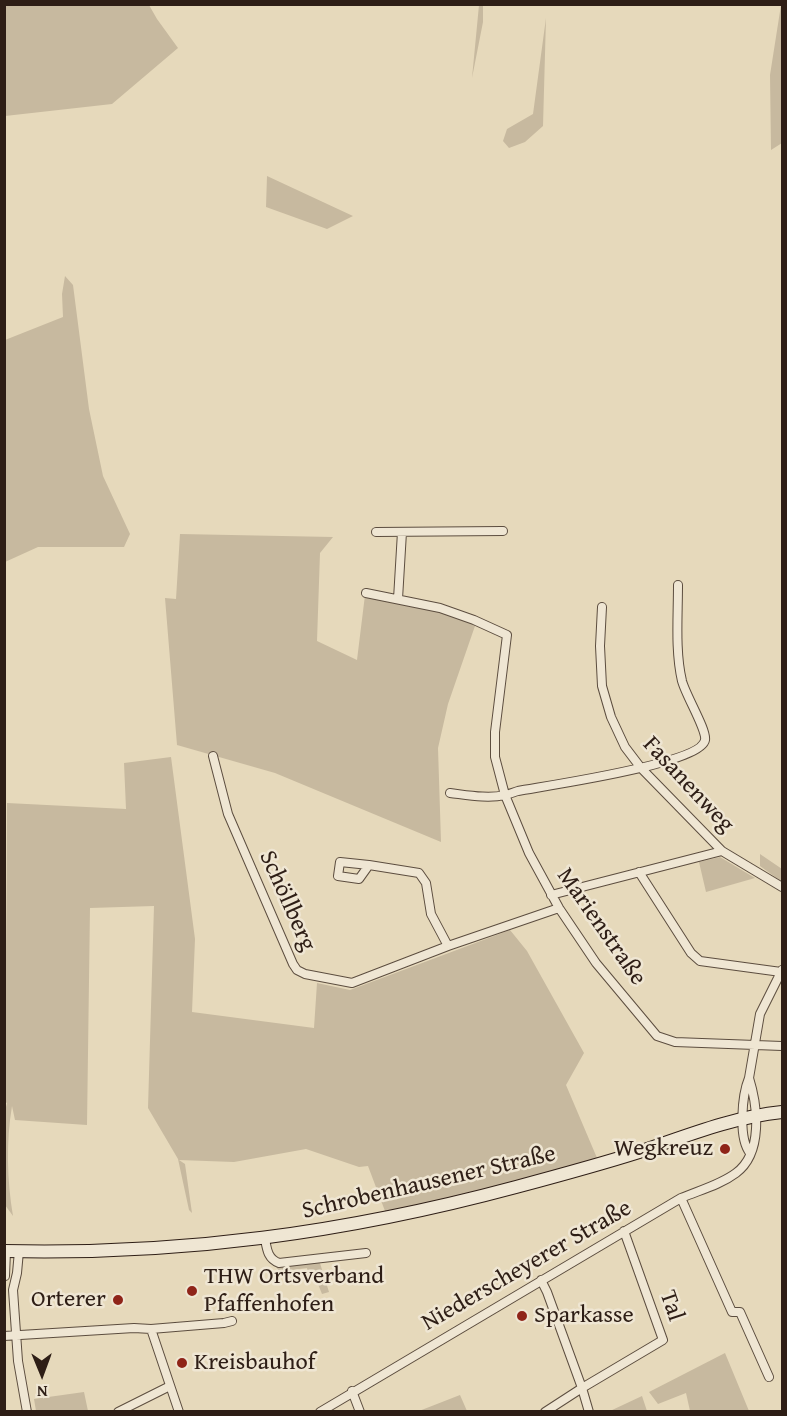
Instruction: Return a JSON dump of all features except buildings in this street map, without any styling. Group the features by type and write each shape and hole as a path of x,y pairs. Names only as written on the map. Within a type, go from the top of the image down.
{"main road":[{"name":"Schrobenhausener Straße","path":"5,1251 125,1251 265,1239 369,1223 442,1207 600,1165 749,1117 783,1112"}],"street":[{"path":"376,532 503,531"},
{"path":"366,593 398,599 402,532"},
{"path":"450,793 505,795 585,780 640,768 676,757 704,745 704,732 687,696 681,673 678,646 678,585"},
{"name":"Marienstraße","path":"398,599 440,608 507,634 494,746 497,768 505,795 530,853 559,908 596,963 657,1036 675,1042 783,1046"},
{"name":"Fasanenweg","path":"602,608 600,646 604,696 617,731 640,768 722,851 783,887"},
{"name":"Schöllberg","path":"213,756 228,814 254,879 297,970 305,974 352,983 448,946 559,908"},
{"path":"551,895 722,851"},
{"path":"369,865 419,873 424,877 431,914 448,946"},
{"path":"639,872 691,953 700,961 782,971"},
{"name":"Niederscheyerer Straße","path":"320,1412 624,1231 681,1198 715,1185 746,1165 754,1149 755,1140 749,1117 749,1078 754,1044 760,1014 782,971"},
{"path":"681,1198 732,1312 740,1312 769,1377"},
{"name":"Tal","path":"545,1412 663,1340 624,1231"},
{"path":"265,1239 269,1256 273,1261 279,1263 366,1253"},
{"path":"5,1251 5,1276 13,1290"},
{"path":"19,1251 13,1290 16,1335 27,1412"},
{"path":"541,1280 589,1412"},
{"path":"4,1336 134,1328 151,1329 224,1323 232,1320"},
{"path":"151,1329 179,1412"},
{"path":"118,1412 170,1386"},
{"path":"352,1391 360,1412"}],"shaded area":[{"path":"4,5 149,5 178,48 112,104 5,116"},
{"path":"479,5 483,5 483,22 472,78"},
{"path":"781,5 782,143 771,150 770,75"},
{"path":"546,18 543,126 525,142 509,148 503,141 507,129 533,114"},
{"path":"267,176 353,216 327,229 266,207"},
{"path":"65,276 73,285 89,409 103,476 130,534 124,547 38,547 5,562 5,340 63,317 62,294"},
{"path":"180,534 333,537 320,553 317,641 357,660 365,595 396,600 476,623 448,704 438,748 441,842 275,773 177,745 165,598 176,599"},
{"path":"171,757 195,939 192,1012 314,1028 317,983 350,990 510,930 527,951 584,1053 566,1085 600,1165 388,1219 368,1166 359,1167 306,1149 234,1162 179,1160 185,1164 192,1213 189,1210 178,1159 148,1108 154,906 90,908 87,1125 15,1120 12,1106 8,1161 13,1216 5,1205 7,803 126,809 124,763"},
{"path":"760,854 782,869 782,882 760,866"},
{"path":"720,857 755,878 706,892 699,862"},
{"path":"319,1260 329,1292 322,1294 314,1274 308,1274 307,1268 284,1271 285,1277 281,1276 276,1266"},
{"path":"725,1353 749,1411 690,1411 686,1393 658,1404 649,1392"},
{"path":"84,1392 88,1411 36,1411 34,1399"},
{"path":"460,1395 467,1411 419,1411"},
{"path":"642,1396 647,1411 610,1411"}],"place":[{"name":"Wegkreuz","path":"725,1149"},
{"name":"THW Ortsverband Pfaffenhofen","path":"192,1291"},
{"name":"Orterer","path":"118,1300"},
{"name":"Sparkasse","path":"522,1316"},
{"name":"Kreisbauhof","path":"182,1363"}]}
